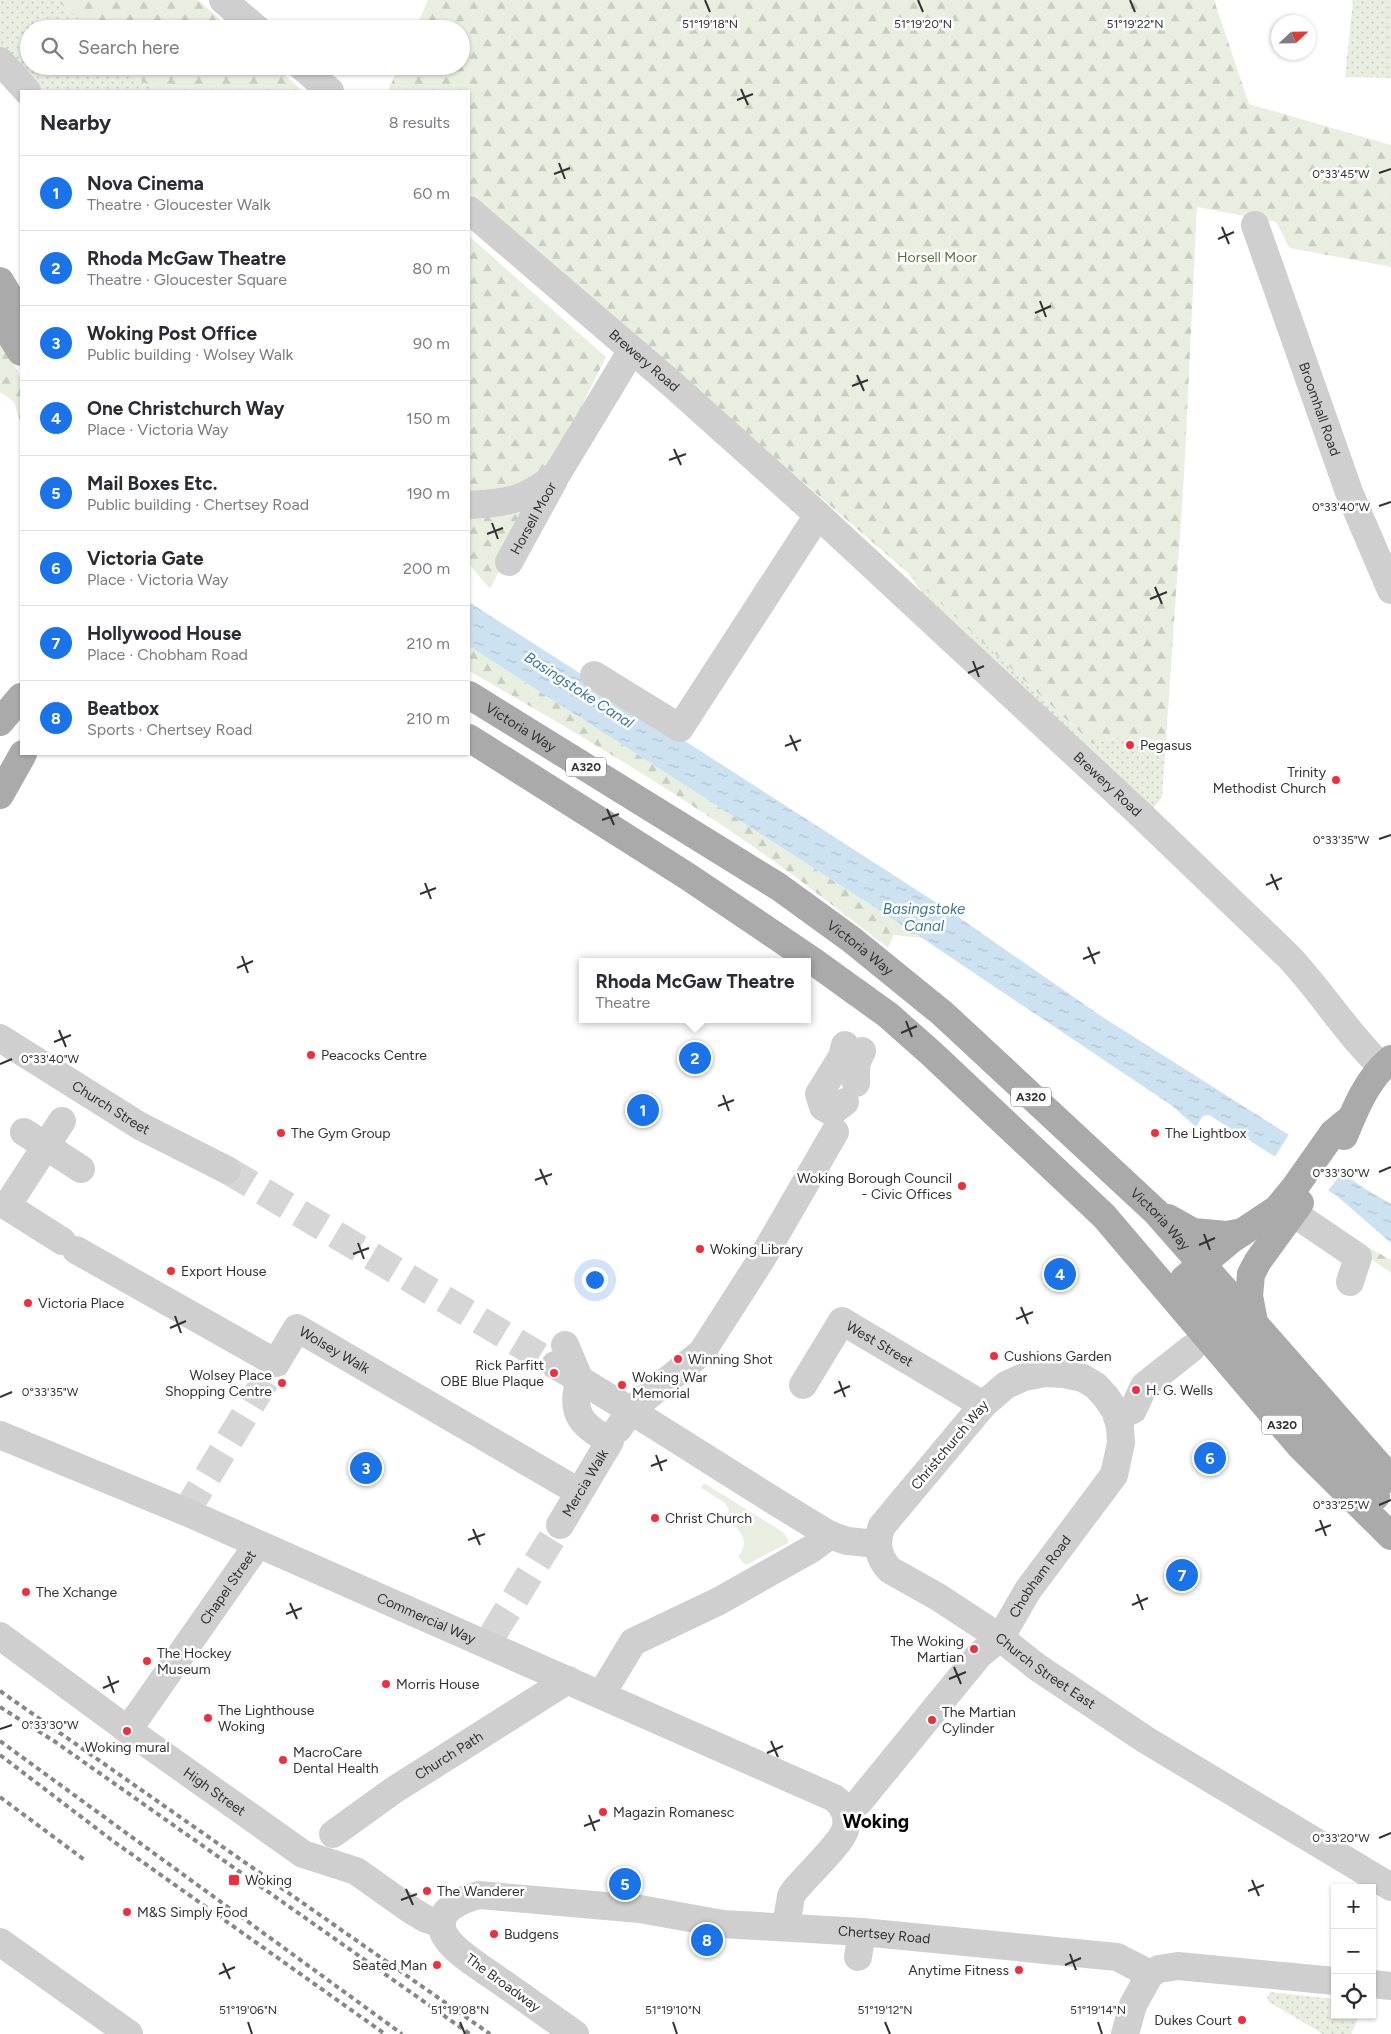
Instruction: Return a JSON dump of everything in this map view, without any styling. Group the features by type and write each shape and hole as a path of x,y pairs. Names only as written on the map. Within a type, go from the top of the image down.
{"main road":[{"path":"0,281 20,314"},
{"path":"0,318 20,350"},
{"name":"Victoria Way","path":"470,697 779,887 852,940 942,1014 1156,1212 1199,1286 1300,1446 1391,1536"},
{"path":"0,765 6,724 20,699"},
{"name":"Victoria Way","path":"470,739 688,876 809,958"},
{"path":"0,795 22,755"},
{"name":"Victoria Way","path":"811,960 888,1015 954,1073 1104,1216 1199,1286 1254,1322 1391,1479"},
{"path":"1254,1322 1249,1296 1252,1274 1299,1203 1326,1153 1343,1138 1350,1119 1366,1089 1386,1063"},
{"path":"1199,1286 1299,1203"},
{"name":"A320","path":"1156,1212 1193,1232 1226,1235 1243,1232 1268,1216 1299,1203"},
{"path":"1199,1286 1243,1232"},
{"name":"Victoria Way","path":"1199,1286 1288,1403 1391,1512"}],"street":[{"path":"223,0 246,20"},
{"path":"0,61 26,90"},
{"path":"311,75 329,90"},
{"name":"Brewery Road","path":"470,211 632,350 818,515 1134,809 1289,957 1310,979 1363,1049 1386,1063"},
{"name":"Broomhall Road","path":"1255,225 1349,492 1391,590"},
{"name":"Horsell Moor","path":"508,562 557,474 632,350"},
{"name":"Horsell Moor","path":"470,505 508,501 523,497 542,487 557,474"},
{"path":"594,675 680,728 818,515"},
{"name":"Church Street","path":"0,1038 72,1105 103,1114 130,1133 227,1170"},
{"path":"5,1202 35,1139 72,1105"},
{"name":"Mercia Walk","path":"560,1526 620,1427 702,1352 761,1260 835,1132"},
{"path":"35,1139 82,1169"},
{"name":"Wolsey Walk","path":"5,1202 34,1232 69,1246 276,1363 297,1328 579,1492"},
{"path":"1299,1203 1358,1257 1350,1282"},
{"name":"West Street","path":"803,1385 842,1321 982,1405"},
{"path":"1118,1417 1133,1410 1144,1386 1192,1348"},
{"path":"560,1355 620,1427 708,1460 830,1535 847,1541 878,1544"},
{"name":"Christchurch Way","path":"878,1544 879,1533 886,1520 982,1405 1006,1384 1024,1377 1046,1373 1084,1378 1096,1386 1118,1417"},
{"path":"580,1380 575,1394 576,1409 583,1423 596,1434 620,1427"},
{"name":"Chobham Road","path":"852,1808 979,1655 999,1637 1028,1590 1114,1475 1121,1443 1118,1417"},
{"name":"Commercial Way","path":"0,1435 490,1639 568,1680 834,1798 852,1808"},
{"path":"601,1695 633,1642 719,1601 813,1548 830,1535"},
{"name":"Chapel Street","path":"128,1730 258,1544"},
{"name":"Church Street East","path":"878,1544 882,1560 890,1570 938,1597 999,1637 1037,1667 1146,1740 1391,1887"},
{"name":"High Street","path":"0,1636 128,1730 303,1854 356,1871 411,1910 426,1919 442,1924"},
{"name":"Church Path","path":"333,1834 394,1790 568,1680"},
{"path":"786,1928 791,1896 842,1836 852,1808"},
{"name":"Chertsey Road","path":"442,1924 448,1910 454,1904 468,1897 479,1895 640,1909 723,1924 786,1928 860,1945 1117,1957 1150,1974"},
{"name":"The Broadway","path":"442,1924 445,1936 462,1953 575,2034"},
{"path":"0,1942 129,2034"},
{"path":"1125,2034 1133,2005 1150,1974 1158,1969 1178,1966 1331,1981"},
{"path":"1376,1984 1391,1986"}],"green space":[{"path":"0,0 55,0 80,20 20,20 20,71 0,49"},
{"path":"55,0 198,0 221,20 80,20"},
{"name":"Horsell Moor","path":"428,0 1214,0 1249,104 1391,145 1391,267 1290,248 1276,222 1197,207 1184,476 1166,740 1119,737 1093,744 907,572 470,194 470,90 388,90 395,75 470,75 470,20 419,20"},
{"path":"1353,0 1391,0 1391,78 1345,77"},
{"path":"24,75 130,75 158,90 37,90"},
{"path":"130,75 284,75 302,90 158,90"},
{"path":"470,237 606,357 490,589 470,565"},
{"path":"0,335 20,377 20,421 14,402 0,392"},
{"path":"907,572 1093,744 1119,737 1166,740 1162,797 1150,813 927,599"},
{"path":"470,647 922,938 894,935 888,948 791,874 723,826 542,713 470,672"},
{"path":"1315,1218 1391,1260 1391,1273 1312,1219"},
{"path":"704,1483 783,1532 788,1539 788,1543 746,1565 738,1557 744,1545 740,1531 725,1520 729,1510 725,1503 701,1488"},
{"path":"1270,1992 1331,1999 1331,2019 1358,2019 1351,2034 1323,2034 1269,2002 1267,1998"}],"water":[{"name":"Basingstoke Canal","path":"470,603 954,914 1101,1016 1297,1140 1362,1187 1391,1204 1391,1243 1337,1196 1209,1115 1203,1116 1196,1127 1171,1105 922,938 470,647"}],"pier":[{"path":"1290,1133 1344,1170 1327,1192 1274,1158"}],"tunnel":[{"path":"227,1170 555,1365"},
{"path":"186,1512 276,1363"},
{"path":"493,1634 560,1525"}],"railway":[{"path":"0,1691 490,2034"},
{"path":"0,1707 54,1741 470,2034"},
{"path":"0,1741 402,2034"},
{"path":"0,1755 113,1841 385,2034"},
{"path":"0,1797 86,1861"}],"place":[{"name":"Pegasus","path":"1130,745"},
{"name":"Trinity Methodist Church","path":"1336,780"},
{"name":"Peacocks Centre","path":"311,1055"},
{"name":"Rhoda McGaw Theatre","path":"695,1058"},
{"name":"Nova Cinema","path":"643,1110"},
{"name":"The Gym Group","path":"281,1133"},
{"name":"The Lightbox","path":"1155,1133"},
{"name":"Woking Borough Council - Civic Offices","path":"962,1186"},
{"name":"Woking Library","path":"700,1249"},
{"name":"Export House","path":"171,1271"},
{"name":"One Christchurch Way","path":"1060,1274"},
{"name":"Victoria Place","path":"28,1303"},
{"name":"Cushions Garden","path":"994,1356"},
{"name":"Winning Shot","path":"678,1359"},
{"name":"Rick Parfitt OBE Blue Plaque","path":"554,1373"},
{"name":"Wolsey Place Shopping Centre","path":"282,1383"},
{"name":"Woking War Memorial","path":"622,1385"},
{"name":"H. G. Wells","path":"1136,1390"},
{"name":"Victoria Gate","path":"1210,1458"},
{"name":"Woking Post Office","path":"366,1468"},
{"name":"Christ Church","path":"655,1518"},
{"name":"Hollywood House","path":"1182,1575"},
{"name":"The Xchange","path":"26,1592"},
{"name":"The Woking Martian","path":"974,1649"},
{"name":"The Hockey Museum","path":"147,1661"},
{"name":"Morris House","path":"386,1684"},
{"name":"The Lighthouse Woking","path":"208,1718"},
{"name":"The Martian Cylinder","path":"932,1720"},
{"name":"Woking mural","path":"127,1731"},
{"name":"MacroCare Dental Health","path":"283,1760"},
{"name":"Magazin Romanesc","path":"603,1812"},
{"name":"Woking","path":"234,1880"},
{"name":"Mail Boxes Etc.","path":"625,1884"},
{"name":"The Wanderer","path":"427,1891"},
{"name":"M&S Simply Food","path":"127,1912"},
{"name":"Budgens","path":"494,1934"},
{"name":"Beatbox","path":"707,1940"},
{"name":"Seated Man","path":"437,1965"},
{"name":"Anytime Fitness","path":"1019,1970"},
{"name":"Dukes Court","path":"1242,2020"}],"district":[{"name":"Woking","path":"876,1821"}]}
